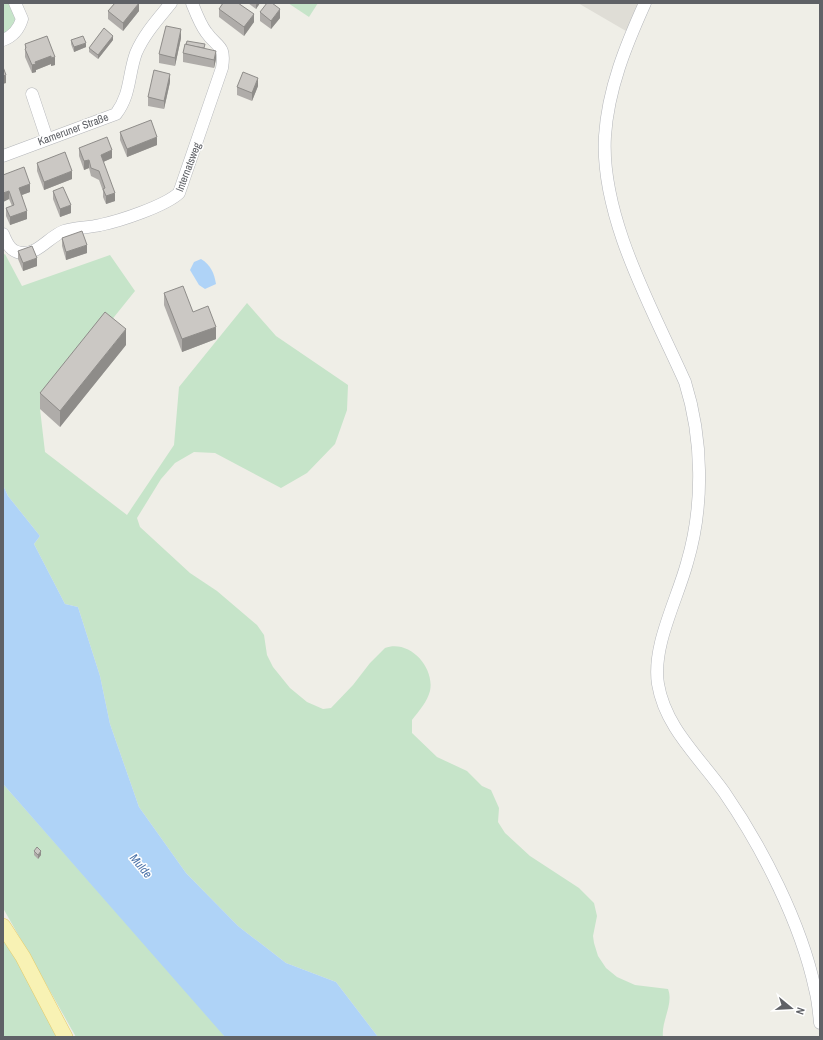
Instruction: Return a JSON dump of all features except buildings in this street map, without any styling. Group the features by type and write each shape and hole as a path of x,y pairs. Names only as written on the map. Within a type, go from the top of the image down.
{"main road":[{"path":"3,926 23,957 65,1037"}],"street":[{"path":"3,40 10,37 19,28 22,19 15,3"},
{"name":"Kameruner Straße","path":"3,156 116,114 123,104 136,54 146,34 171,3"},
{"name":"Internatsweg","path":"3,234 6,242 13,251 25,253 35,250 62,232 80,226 99,225 122,218 172,200 180,194 222,68 224,55 218,45 206,33 192,3"},
{"path":"645,3 634,25 608,107 605,137 606,167 616,216 630,260 685,382 691,401 695,420 699,469 699,495 692,543 658,655 658,681 662,703 672,724 723,791 744,822 781,891 798,932 816,989 820,1023"},
{"path":"32,94 47,139"}],"shaded area":[{"path":"578,3 639,3 626,31"}],"green space":[{"path":"3,3 10,3 15,15 15,27 3,36"},
{"path":"288,3 318,3 309,17"},
{"path":"5,254 22,286 110,255 135,291 40,409 45,452 127,515 174,445 179,387 247,303 276,336 348,385 347,410 335,444 307,473 281,488 215,453 194,452 175,463 161,479 137,518 140,527 190,573 217,591 257,625 264,635 267,655 273,667 290,688 307,702 323,709 331,708 385,648 394,646 403,648 411,651 418,657 424,664 428,673 430,691 425,703 412,720 412,733 437,757 467,771 482,786 491,790 499,808 498,822 505,833 530,856 579,888 594,903 597,916 593,936 594,943 598,956 606,968 617,977 635,985 668,989 669,1007 664,1025 663,1037 378,1037 336,982 286,963 238,926 186,873 139,807 110,724 100,676 78,607 65,604 34,544 40,536 8,496 3,485 3,255"},
{"path":"3,784 225,1037 76,1037 3,908"},
{"path":"3,937 26,973 58,1037 3,1037"}],"water":[{"path":"201,259 212,270 216,284 205,289 199,285 190,270 194,262"},
{"name":"Mulde","path":"3,485 8,496 40,536 34,544 65,604 78,607 100,676 110,724 139,807 186,873 238,926 286,963 336,982 378,1037 225,1037 3,784"}]}
